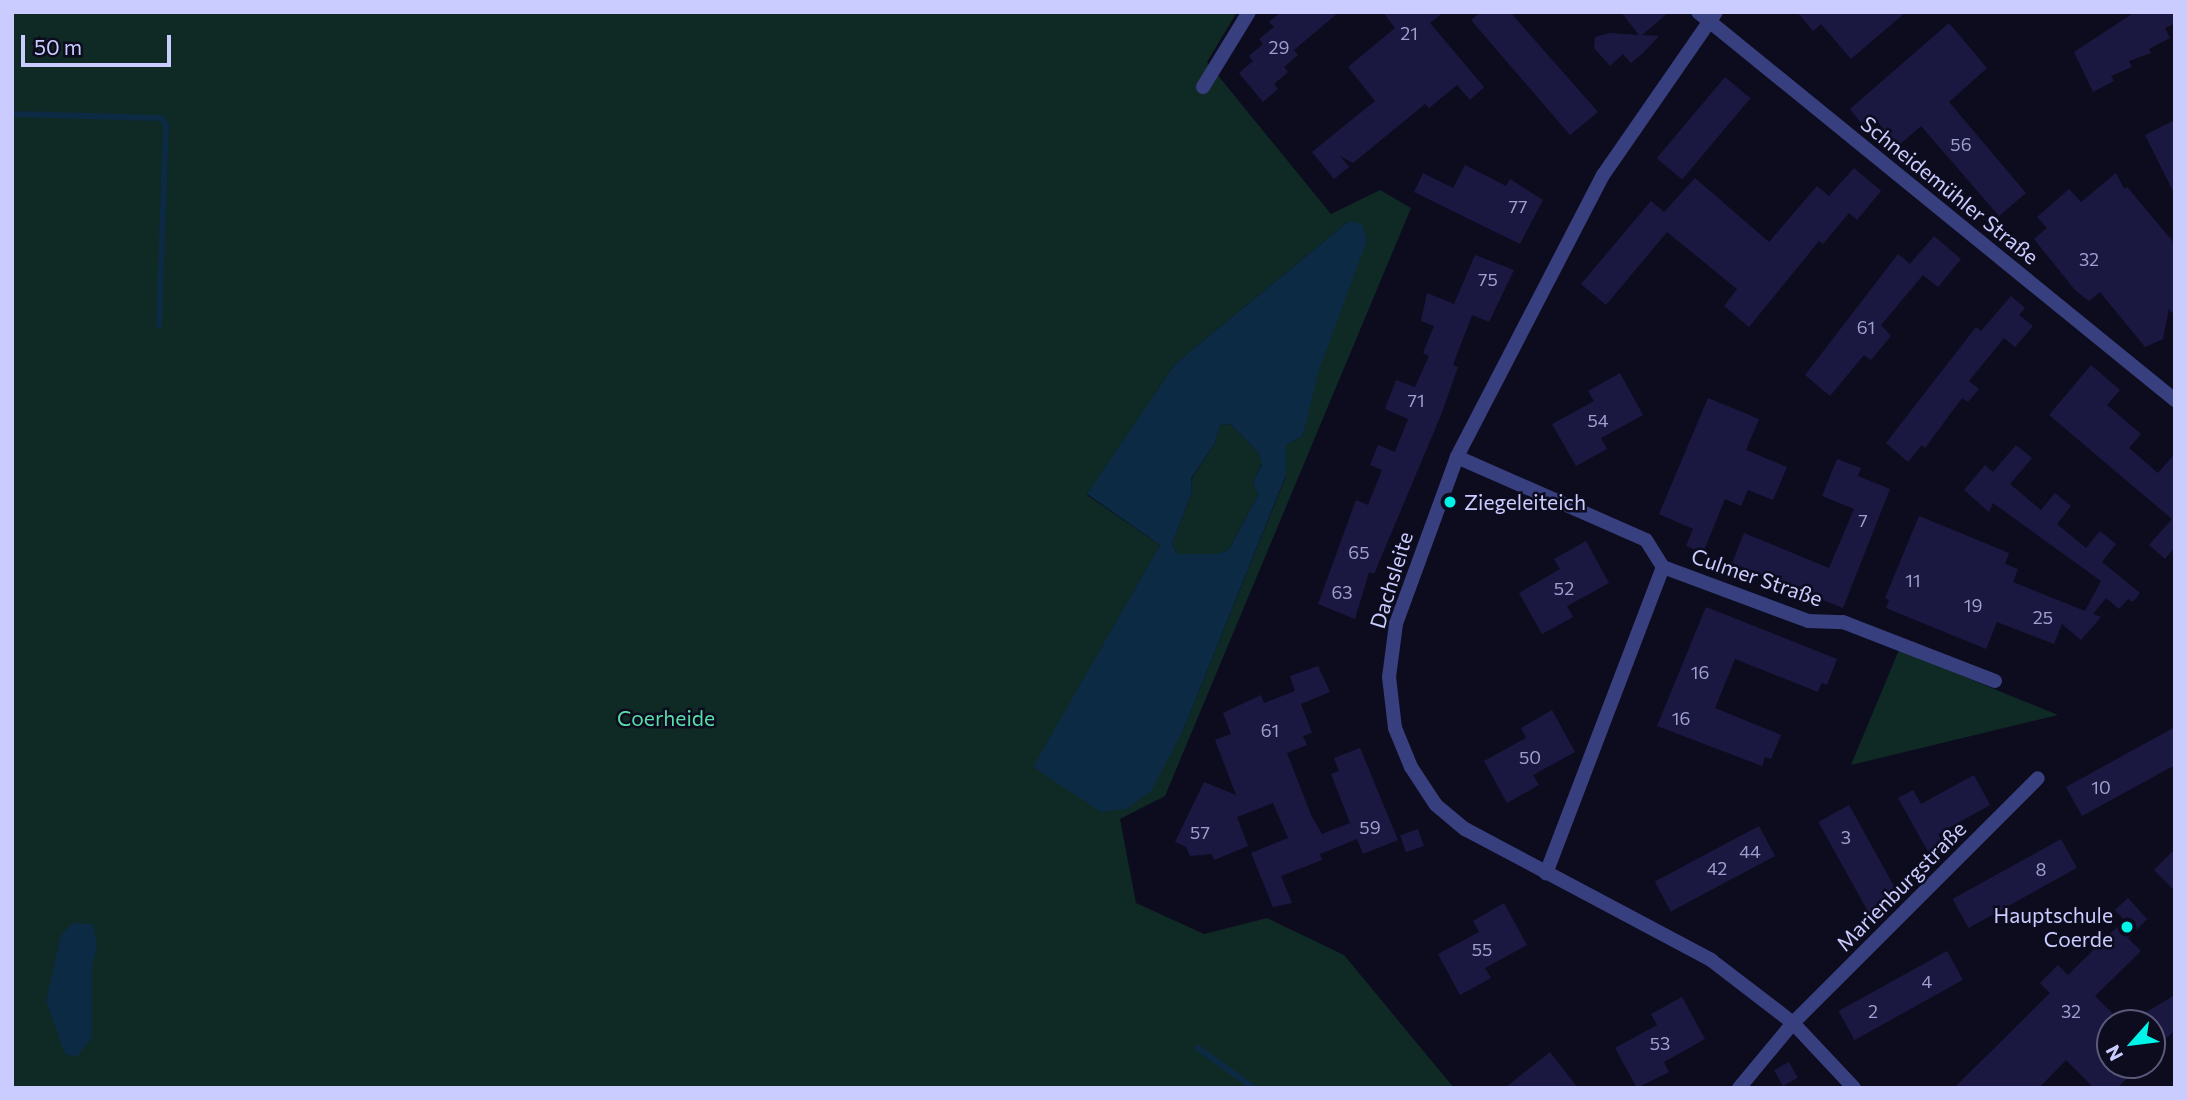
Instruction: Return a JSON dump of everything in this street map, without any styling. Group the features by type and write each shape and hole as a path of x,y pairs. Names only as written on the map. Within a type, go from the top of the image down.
{"street":[{"path":"1203,87 1249,12"},
{"name":"Schneidemühler Straße","path":"1708,16 2175,400"},
{"name":"Dachsleite","path":"1708,16 1617,150 1576,221 1457,457 1396,624 1390,677 1395,728 1411,766 1436,804 1465,829 1711,960 1793,1023 1854,1088"},
{"name":"Culmer Straße","path":"1457,457 1646,540 1663,567 1808,621 1843,622 1995,681"},
{"name":"Culmer Straße","path":"1546,873 1663,567"},
{"name":"Marienburgstraße","path":"1793,1023 2038,778"},
{"path":"1739,1088 1793,1023"}],"green space":[{"name":"Coerheide","path":"12,12 1237,12 1207,62 1331,214 1380,190 1411,208 1165,796 1120,819 1136,903 1204,934 1267,918 1344,955 1454,1088 12,1088","holes":["1349,221 1303,436 1286,445 1286,476 1184,728 1102,812 1034,767 1160,545 1087,495 1175,364"]},
{"path":"1230,424 1259,453 1262,463 1253,482 1258,495 1229,549 1219,554 1177,554 1172,544 1192,492 1191,480 1215,443 1220,425"},
{"path":"1899,650 2058,715 1851,765"}],"water":[{"path":"1349,221 1362,224 1367,240 1318,373 1303,436 1286,445 1286,475 1184,728 1152,790 1127,809 1101,812 1033,767 1160,545 1087,494 1175,364","holes":["1230,424 1259,453 1262,464 1253,482 1258,495 1229,549 1219,554 1177,554 1172,544 1192,492 1191,479 1215,443 1220,425"]},
{"path":"73,923 93,924 97,946 92,966 92,1037 77,1057 65,1054 46,1001 61,935"}],"building":[{"path":"1281,12 1339,12 1294,50 1298,55 1284,67 1288,72 1274,84 1278,89 1263,102 1239,73 1253,61 1249,56 1263,44 1259,39 1274,27 1269,22"},
{"path":"1383,12 1444,12 1430,23 1484,87 1470,100 1457,85 1429,108 1425,104 1353,163 1340,156 1349,167 1334,179 1312,152 1375,101 1348,67 1395,28"},
{"path":"1481,12 1510,12 1598,112 1570,135 1471,20"},
{"path":"1621,12 1669,12 1642,35 1659,36 1643,53 1631,63 1623,54 1610,66 1594,48 1595,37 1609,33 1639,35"},
{"path":"1797,12 1906,12 1851,59 1821,24 1813,31"},
{"path":"2135,12 2175,12 2175,23 2165,28 2170,38 2149,49 2151,53 2129,61 2132,67 2111,76 2114,81 2093,92 2074,52"},
{"path":"1949,23 1987,68 1949,102 2026,193 1999,216 1921,126 1898,146 1872,115 1861,123 1850,109"},
{"path":"1725,77 1750,98 1682,179 1657,158"},
{"path":"2175,120 2175,195 2145,135"},
{"path":"1465,165 1506,186 1510,179 1543,200 1520,244 1414,192 1423,173 1453,188"},
{"path":"1854,168 1881,191 1857,220 1849,213 1823,244 1819,241 1749,327 1724,306 1737,289 1667,232 1606,305 1581,284 1651,201 1664,212 1695,178 1769,242 1817,186 1829,196"},
{"path":"2116,173 2124,189 2127,187 2175,244 2175,316 2169,309 2163,339 2145,347 2100,292 2089,301 2075,290 2034,239 2047,228 2037,217 2069,189 2081,202"},
{"path":"1934,236 1961,259 1938,287 1923,275 1881,325 1891,336 1871,360 1864,355 1830,396 1805,375 1898,254 1910,264"},
{"path":"1475,255 1514,270 1489,322 1472,315 1453,365 1458,367 1441,415 1374,574 1369,572 1355,619 1318,604 1356,500 1368,505 1382,470 1370,465 1378,445 1395,452 1408,419 1385,409 1396,380 1415,387 1429,356 1423,353 1434,326 1421,321 1427,293 1454,304"},
{"path":"2011,296 2025,308 2019,315 2033,326 2015,347 2004,338 1969,381 1979,389 1968,402 1962,398 1925,448 1922,445 1908,462 1886,443 1976,327 1981,331"},
{"path":"2091,365 2120,390 2107,405 2141,434 2129,448 2158,473 2175,454 2175,547 2165,559 2149,545 2172,519 2049,415"},
{"path":"1620,373 1643,415 1601,438 1607,449 1576,466 1552,424 1594,401 1588,391"},
{"path":"1708,398 1759,419 1746,450 1787,467 1773,500 1748,490 1741,506 1725,499 1703,553 1686,546 1693,529 1659,514"},
{"path":"2016,445 2032,458 2010,484 2041,510 2055,493 2071,506 2057,524 2086,548 2100,531 2116,544 2102,562 2140,593 2133,602 2128,599 2119,609 2106,598 2093,614 2101,617 2081,640 2062,624 2054,644 1997,622 1986,649 1886,608 1889,600 1885,598 1919,516 2009,553 2005,564 2018,569 2013,582 2085,611 2101,581 1993,503 1989,512 1964,490 1985,465 1993,472"},
{"path":"1837,459 1861,468 1858,476 1890,489 1843,608 1732,563 1744,533 1829,568 1854,509 1822,496"},
{"path":"1586,541 1609,583 1567,606 1573,617 1542,634 1519,593 1560,569 1554,559"},
{"path":"1706,607 1837,659 1827,685 1822,683 1818,692 1735,659 1715,708 1781,735 1771,759 1765,757 1762,766 1657,726"},
{"path":"1318,666 1330,692 1301,704 1312,733 1303,736 1307,745 1287,753 1311,815 1322,834 1350,823 1331,774 1339,771 1334,758 1360,748 1398,840 1363,854 1357,839 1320,854 1322,860 1281,876 1292,903 1273,907 1251,853 1288,838 1273,803 1237,817 1248,846 1214,860 1212,854 1190,856 1186,847 1175,842 1204,782 1236,795 1215,740 1231,734 1223,713 1261,695 1264,703 1295,691 1290,676"},
{"path":"1552,710 1575,752 1533,775 1539,785 1507,803 1484,761 1526,738 1521,728"},
{"path":"2175,727 2175,765 2082,816 2066,787"},
{"path":"1974,775 1990,805 1938,834 1946,849 1931,857 1898,798 1913,790 1921,804"},
{"path":"1849,805 1899,896 1869,913 1818,822"},
{"path":"1759,826 1775,856 1671,911 1655,881"},
{"path":"1418,829 1424,846 1406,852 1400,835"},
{"path":"2061,839 2077,868 1969,928 1953,899"},
{"path":"2175,849 2175,891 2154,870"},
{"path":"2128,898 2147,919 2128,938 2141,951 2095,996 2108,1009 2096,1009 2096,1079 2126,1079 2117,1088 2094,1088 2066,1060 2039,1088 1954,1088 2050,993 2040,983 2058,965 2068,975 2124,920 2115,910"},
{"path":"1504,903 1527,945 1485,968 1491,978 1460,995 1438,954 1479,932 1473,921"},
{"path":"1947,951 1963,980 1855,1040 1839,1011"},
{"path":"2175,995 2175,1030 2166,1039 2166,1009 2152,1009"},
{"path":"1682,997 1705,1039 1664,1062 1669,1072 1637,1088 1615,1048 1657,1025 1651,1014"},
{"path":"1550,1052 1578,1088 1505,1088 1536,1063"},
{"path":"1789,1062 1798,1078 1783,1086 1774,1070"}],"waterway":[{"path":"12,114 161,118 166,125 159,326"},
{"path":"1198,1048 1254,1088"}],"place":[{"name":"Ziegeleiteich","path":"1450,502"},
{"name":"Hauptschule Coerde","path":"2127,927"}]}
